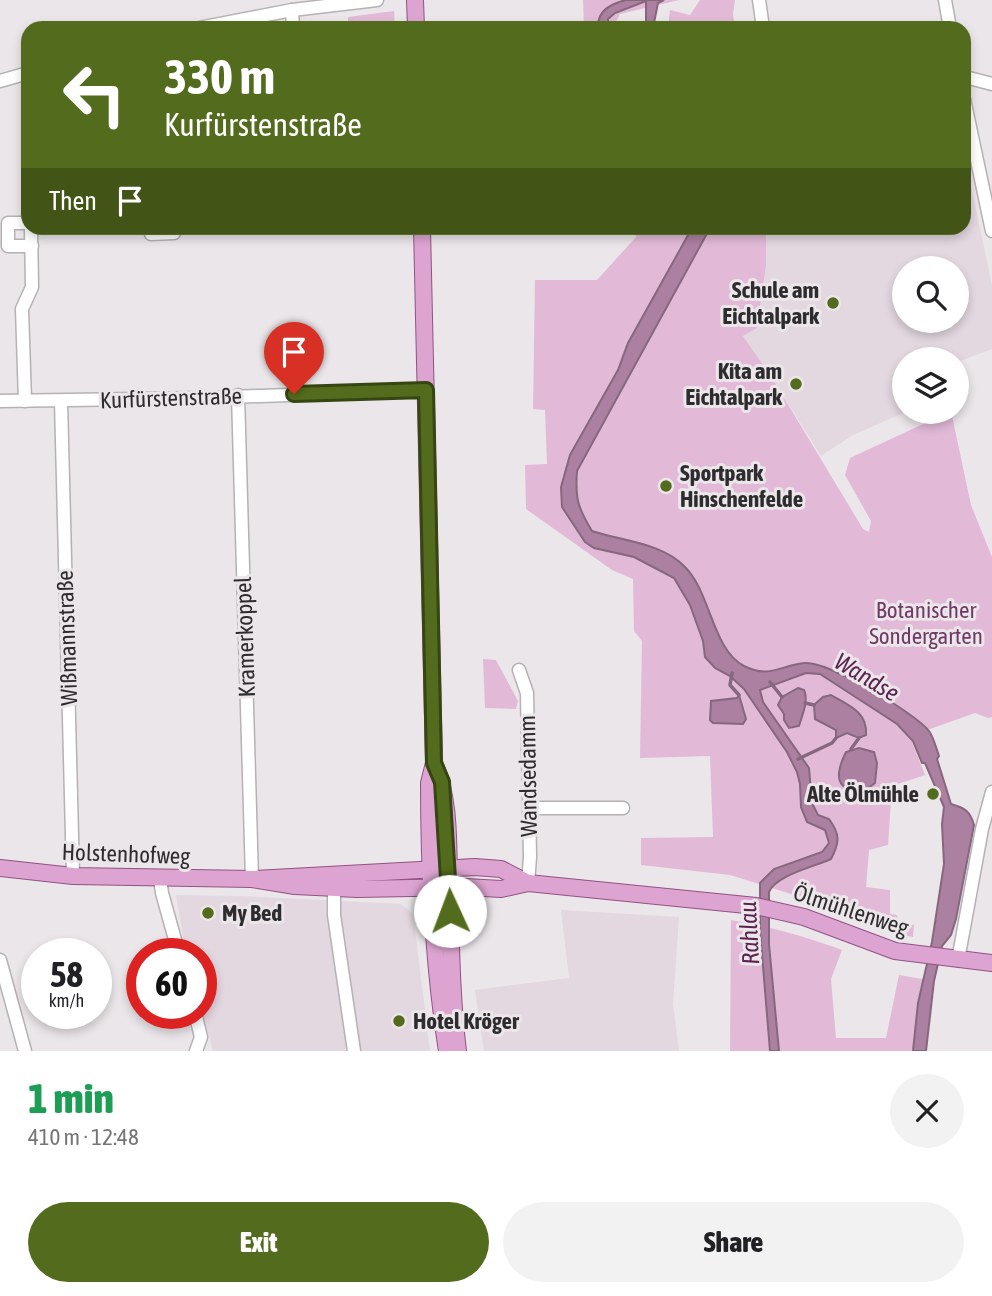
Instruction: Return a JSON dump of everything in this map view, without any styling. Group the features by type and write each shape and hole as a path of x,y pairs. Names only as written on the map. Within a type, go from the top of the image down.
{"main road":[{"path":"415,0 416,21"},
{"path":"422,235 434,763 429,783 429,868 433,950 447,1051"},
{"path":"434,763 442,782 458,1051"},
{"name":"Holstenhofweg","path":"0,868 73,876 252,879 429,868"},
{"name":"Ölmühlenweg","path":"429,868 501,869 528,883"},
{"name":"Holstenhofweg","path":"252,879 334,888 430,888"},
{"name":"Ölmühlenweg","path":"430,888 500,890 528,883 756,906 827,925 878,947 925,956 992,963"}],"street":[{"path":"235,21 292,10 377,0"},
{"path":"759,0 762,21"},
{"path":"945,0 949,21"},
{"path":"292,10 293,21"},
{"path":"0,81 21,74"},
{"path":"971,80 992,84"},
{"path":"971,141 988,192 992,231"},
{"path":"21,223 8,223 8,246 32,246"},
{"path":"25,401 22,309 32,287 31,235"},
{"name":"Kurfürstenstraße","path":"0,401 204,398 426,390"},
{"name":"Kramerkoppel","path":"238,395 252,879"},
{"name":"Wißmannstraße","path":"61,401 73,876"},
{"name":"Wandsedamm","path":"519,670 527,693 528,883"},
{"path":"950,959 992,792"},
{"path":"529,808 623,808"},
{"path":"160,879 175,938"},
{"path":"334,888 334,915 354,1051"},
{"path":"0,960 25,1051"},
{"path":"196,1051 201,1037 199,1029"}],"shaded area":[{"path":"626,0 664,0 658,3 654,21 646,21 646,1 615,13 608,21 598,21 602,13"},
{"name":"Schule am Eichtalpark","path":"971,186 992,285 992,349 969,358 969,347 892,347 892,418 853,435 821,456 743,336 757,328 766,266 766,235 971,235"},
{"path":"688,235 706,235 577,471 578,503 592,531 654,548 676,559 685,567 701,591 725,647 733,658 744,666 768,671 805,663 832,670 907,712 929,731 939,756 937,759 951,804 966,811 974,825 956,919 951,935 942,946 934,981 926,1051 913,1051 918,1003 932,942 944,864 944,807 913,741 897,724 820,674 806,673 760,690 763,702 809,768 812,803 818,815 829,819 838,838 831,859 787,876 769,892 769,944 779,1051 770,1051 760,930 760,883 774,869 822,852 829,843 825,830 807,822 801,807 797,772 787,752 744,689 730,676 715,668 705,657 703,641 690,605 674,578 634,557 594,548 585,542 562,507 561,487 570,455 618,370 628,343"},
{"path":"798,688 804,690 804,708 799,726 789,728 778,705 782,697"},
{"path":"739,695 746,719 743,724 713,723 710,720 711,701 737,698"},
{"path":"831,695 860,715 864,720 866,735 859,738 847,733 836,738 836,730 815,719 814,705 823,697"},
{"path":"859,748 874,752 877,763 875,783 865,791 848,789 840,782 839,777 846,752"},
{"path":"176,895 401,904 413,914 430,1051 213,1051 207,1029 217,1029 217,938 183,938"},
{"path":"561,910 679,917 673,1004 679,1051 484,1051 475,990 569,978"}],"green space":[{"path":"583,0 679,0 620,14 616,21 584,21"},
{"path":"700,0 735,0 734,21 669,21 670,10 690,15"},
{"path":"394,11 395,21 348,21 348,17"},
{"name":"Botanischer Sondergarten","path":"636,235 766,235 766,266 757,328 743,336 769,373 863,529 869,532 871,521 845,475 850,458 923,424 954,424 971,505 992,557 992,717 975,713 930,729 912,742 925,775 892,786 888,845 869,850 866,887 890,890 890,914 897,915 898,923 914,925 913,937 896,934 788,893 730,875 641,865 641,838 713,837 710,756 640,758 642,641 634,631 633,579 612,570 526,509 525,465 547,464 545,410 533,409 535,280 597,280","holes":["798,688 804,690 805,703 784,720 784,696","739,696 746,719 743,724 713,723 710,720 711,701","859,748 874,752 856,790 847,789"]},
{"path":"483,659 496,660 518,701 516,709 485,708"},
{"path":"731,920 787,932 842,950 831,979 836,1038 886,1038 899,975 934,981 926,1051 730,1051"}],"waterway":[{"path":"732,673 730,685 739,695"},
{"path":"770,682 782,697"},
{"path":"805,703 814,705"},
{"path":"798,759 832,743 836,738"},
{"path":"851,749 859,738"}],"place":[{"name":"Schule am Eichtalpark","path":"833,303"},
{"name":"Kita am Eichtalpark","path":"796,384"},
{"name":"Sportpark Hinschenfelde","path":"666,486"},
{"name":"Alte Ölmühle","path":"933,794"},
{"name":"My Bed","path":"208,913"},
{"name":"Hotel Kröger","path":"399,1021"}],"route":[{"path":"294,394 426,390 434,763 442,782 450,911"}],"water label":[{"name":"Wandse","path":"867,677"},
{"name":"Rahlau","path":"749,933"}]}
